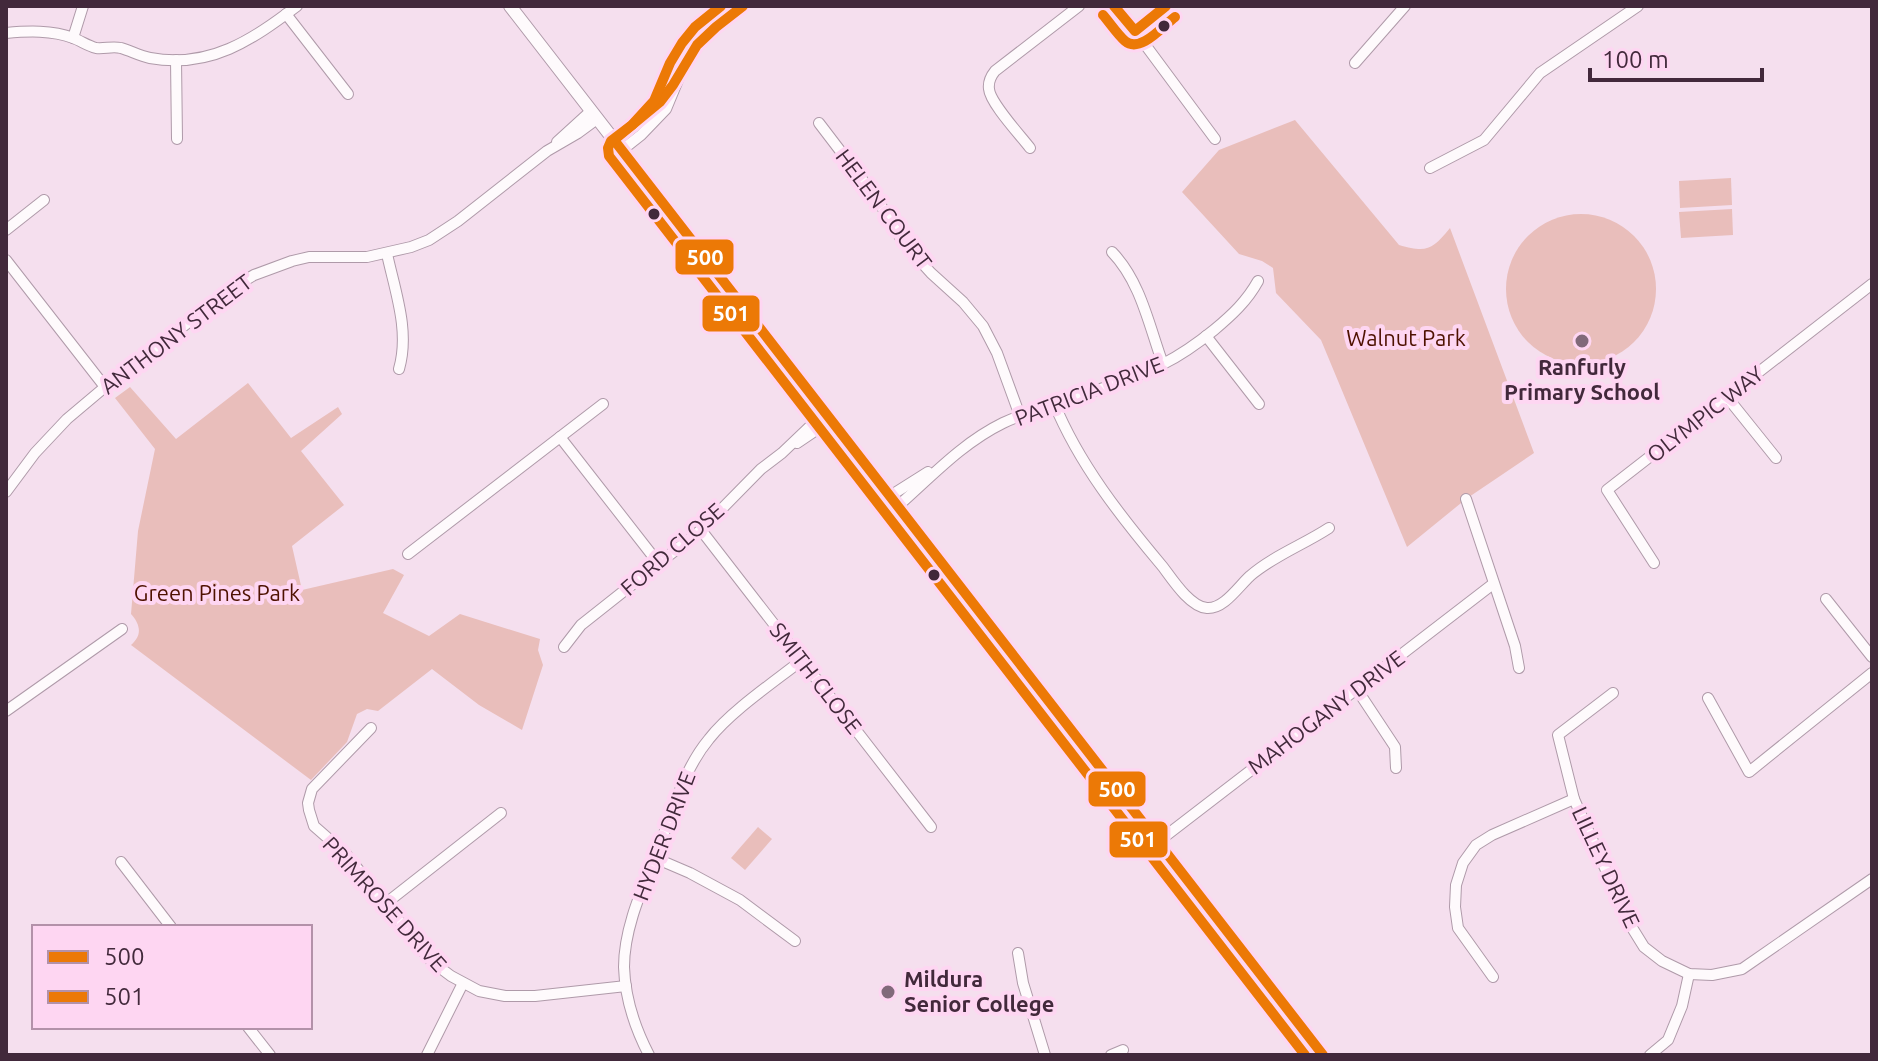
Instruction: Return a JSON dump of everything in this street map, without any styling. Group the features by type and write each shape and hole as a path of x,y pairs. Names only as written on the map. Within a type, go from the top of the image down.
{"street":[{"path":"73,38 83,6"},
{"path":"6,33 50,33 73,38 92,47 118,48 146,57 176,60 210,56 241,44 297,6"},
{"path":"618,145 675,83 693,51 705,37 743,6"},
{"path":"1030,148 993,100 989,83 995,71 1079,6"},
{"path":"1114,6 1215,139"},
{"path":"1135,31 1166,6"},
{"path":"1355,63 1405,6"},
{"path":"1430,168 1484,140 1540,73 1638,6"},
{"path":"516,8 594,115 1323,1055"},
{"path":"286,14 348,94"},
{"path":"176,60 177,139"},
{"name":"ANTHONY STREET","path":"6,492 50,436 105,387 216,300 254,275 309,257 387,254 436,236 547,151 578,133 594,115"},
{"name":"HELEN COURT","path":"819,123 872,191 903,242 983,326 997,353 1020,416"},
{"path":"6,230 44,200"},
{"path":"1112,252 1135,284 1163,364"},
{"path":"387,254 404,332 399,369"},
{"path":"6,260 105,387"},
{"name":"PATRICIA DRIVE","path":"894,501 984,434 1020,416 1163,364 1206,336 1239,309 1258,281"},
{"name":"OLYMPIC WAY","path":"1654,563 1607,490 1872,284"},
{"path":"1206,336 1259,404"},
{"path":"1727,397 1776,458"},
{"path":"1054,403 1065,428 1116,510 1187,597 1203,608 1215,607 1223,602 1267,564 1329,528"},
{"path":"408,554 603,404"},
{"name":"FORD CLOSE","path":"564,647 581,625 701,530 806,428 828,416"},
{"path":"560,437 659,564"},
{"path":"1466,499 1515,646 1519,668"},
{"name":"SMITH CLOSE","path":"701,530 931,827"},
{"name":"MAHOGANY DRIVE","path":"1159,841 1493,584"},
{"path":"1826,599 1872,657"},
{"path":"6,711 122,629"},
{"name":"HYDER DRIVE","path":"649,1055 636,1028 626,986 625,954 633,915 685,780 701,749 720,726 802,660"},
{"path":"1708,698 1749,772 1872,673"},
{"path":"1356,688 1395,747 1396,768"},
{"name":"LILLEY DRIVE","path":"1613,693 1558,735 1574,799 1631,926 1644,947 1662,961 1689,974"},
{"name":"PRIMROSE DRIVE","path":"371,728 312,789 308,803 311,819 314,826 346,854 431,961 463,983 492,994 518,997 626,986"},
{"path":"1493,977 1458,928 1456,885 1463,863 1476,845 1492,835 1574,799"},
{"path":"385,904 501,813"},
{"path":"655,858 740,900 795,941"},
{"path":"121,862 169,925"},
{"path":"1650,1055 1668,1040 1682,1006 1689,974 1712,975 1742,969 1872,879"},
{"path":"1018,953 1023,983 1045,1055"},
{"path":"427,1055 463,983"},
{"path":"250,1029 270,1055"},
{"path":"1111,1055 1123,1050"}],"green space":[{"name":"Walnut Park","path":"1295,120 1399,245 1428,248 1450,228 1534,453 1466,499 1407,547 1321,340 1276,293 1273,268 1239,254 1182,192 1219,150"},
{"path":"1731,178 1732,205 1680,208 1679,181"},
{"path":"1732,209 1733,235 1681,238 1679,212"},
{"path":"1581,214 1610,220 1634,236 1650,260 1656,289 1650,318 1634,342 1610,358 1581,364 1552,358 1528,342 1512,318 1506,289 1512,260 1528,236 1552,220"},
{"name":"Green Pines Park","path":"248,383 291,438 338,407 342,414 301,451 344,505 292,546 302,590 393,569 404,575 383,613 429,636 460,614 540,639 538,650 543,665 522,730 479,705 432,669 378,711 367,709 357,714 347,742 311,780 131,645 139,633 131,614 138,531 155,449 115,398 130,387 176,439"},
{"path":"758,827 772,839 745,870 731,858"}],"transit line":[{"name":"501","path":"721,6 695,27 682,43 654,101 632,125 611,141 609,156 1305,1055"},
{"name":"500","path":"743,6 697,45 660,102 614,140 1323,1055"},
{"name":"500","path":"1114,6 1135,31 1166,6"},
{"name":"501","path":"1103,15 1131,44 1144,41 1175,17"}],"place":[{"name":"Ranfurly Primary School","path":"1582,341"},
{"name":"Mildura Senior College","path":"888,992"}]}
